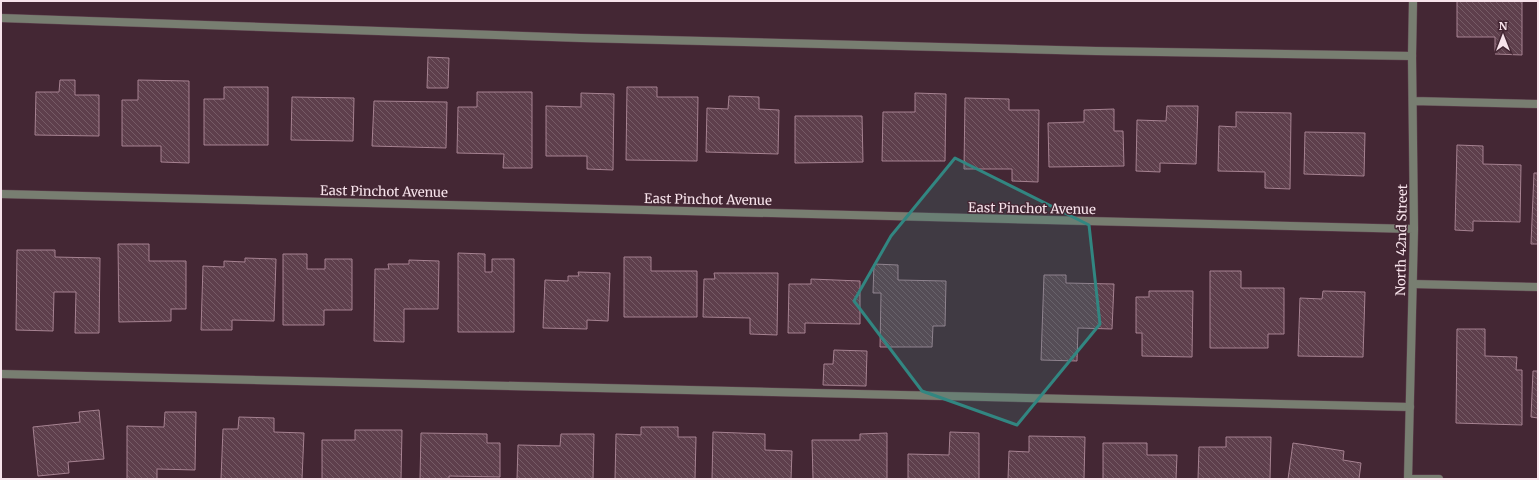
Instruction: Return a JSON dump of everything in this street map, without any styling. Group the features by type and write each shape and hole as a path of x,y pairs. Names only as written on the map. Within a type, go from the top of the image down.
{"street":[{"name":"North 42nd Street","path":"1408,479 1414,229 1412,56 1413,1"},
{"path":"1,18 581,38 1096,51 1412,56"},
{"path":"1413,101 1538,104"},
{"name":"East Pinchot Avenue","path":"1,194 1414,229"},
{"path":"1412,284 1538,288"},
{"path":"1,374 1410,407"},
{"path":"1408,479 1439,479"}],"highlighted area":[{"path":"955,158 1089,225 1100,324 1017,425 922,391 854,301 891,236"}],"building":[{"path":"1457,1 1522,1 1522,55 1495,54 1495,37 1457,37"},
{"path":"428,57 449,58 448,88 427,88"},
{"path":"60,80 75,80 75,95 99,95 99,136 35,135 36,92 59,92"},
{"path":"138,80 189,81 189,163 161,162 161,146 122,146 122,100 138,100"},
{"path":"224,87 268,87 268,145 204,145 204,99 224,99"},
{"path":"627,87 657,87 657,97 698,97 697,161 626,160"},
{"path":"477,92 532,92 532,168 503,168 504,154 457,153 458,107 477,107"},
{"path":"581,93 614,94 613,170 587,169 587,156 546,156 546,106 581,107"},
{"path":"915,93 946,94 945,161 882,161 883,112 915,112"},
{"path":"729,96 759,97 759,109 779,110 778,154 706,152 707,108 728,109"},
{"path":"292,97 354,98 353,141 291,140"},
{"path":"965,98 1009,99 1009,110 1039,110 1038,182 1012,181 1012,169 964,169"},
{"path":"374,101 447,102 446,148 372,146"},
{"path":"1167,106 1198,106 1196,164 1160,163 1160,172 1136,171 1137,120 1166,121"},
{"path":"1114,109 1114,131 1123,131 1124,166 1049,167 1048,123 1084,122 1084,110"},
{"path":"1236,112 1291,113 1290,189 1265,188 1265,172 1218,171 1219,126 1236,127"},
{"path":"795,116 862,116 863,162 795,163"},
{"path":"1305,132 1365,133 1364,176 1304,174"},
{"path":"1457,145 1483,146 1483,164 1521,165 1520,222 1473,221 1473,231 1455,230"},
{"path":"1534,173 1538,173 1538,244 1531,244"},
{"path":"118,244 149,244 149,261 186,261 186,309 171,309 171,321 119,322"},
{"path":"17,250 55,250 55,257 100,258 99,333 75,333 76,292 54,292 53,331 16,330"},
{"path":"458,253 485,254 485,272 492,272 492,259 514,259 514,332 458,332"},
{"path":"283,254 307,254 307,269 325,269 325,259 352,259 352,310 324,310 324,325 283,325"},
{"path":"624,257 651,257 651,271 697,271 697,317 624,317"},
{"path":"245,258 276,259 274,321 232,320 232,330 201,330 203,266 224,267 224,261 245,262"},
{"path":"409,260 439,261 438,309 404,309 404,342 374,341 375,269 389,269 388,264 409,264"},
{"path":"874,264 898,265 898,280 946,281 945,326 933,326 932,347 880,347 881,293 873,293"},
{"path":"1210,271 1241,271 1241,288 1284,288 1284,334 1268,334 1268,348 1210,348"},
{"path":"578,272 610,273 608,321 587,320 587,329 543,328 545,280 568,281 568,276 579,276"},
{"path":"714,273 778,273 777,335 750,334 750,318 703,317 704,279 715,279"},
{"path":"1044,275 1066,275 1066,283 1114,284 1112,329 1078,328 1077,361 1041,360"},
{"path":"811,279 860,281 860,324 805,323 805,333 788,333 789,284 811,284"},
{"path":"1149,291 1193,291 1192,357 1142,356 1142,333 1136,333 1136,297 1149,297"},
{"path":"1323,291 1365,292 1363,357 1298,356 1300,298 1322,299"},
{"path":"1457,329 1485,329 1485,356 1517,357 1516,370 1522,370 1522,425 1456,423"},
{"path":"834,350 867,351 866,386 823,385 824,364 833,364"},
{"path":"1533,371 1538,371 1538,418 1531,417"},
{"path":"99,410 104,459 68,462 69,473 38,476 33,427 80,422 79,412"},
{"path":"165,412 196,412 195,470 157,469 157,479 127,479 127,426 164,427"},
{"path":"239,417 274,418 274,432 304,433 302,479 221,479 223,429 238,429"},
{"path":"641,427 678,427 678,437 696,437 695,479 615,479 616,434 641,435"},
{"path":"355,430 402,430 401,479 322,479 322,440 355,440"},
{"path":"713,432 765,434 765,450 792,451 791,479 712,479"},
{"path":"950,432 979,433 979,479 908,479 908,454 949,455"},
{"path":"421,433 487,434 487,443 500,443 500,477 449,476 449,479 420,479"},
{"path":"887,433 887,479 813,479 812,440 860,440 860,434"},
{"path":"561,434 594,434 593,479 517,479 518,445 560,446"},
{"path":"1029,436 1085,437 1084,479 1008,479 1009,451 1029,452"},
{"path":"1226,437 1271,437 1270,479 1198,479 1199,447 1226,447"},
{"path":"1103,443 1147,443 1147,455 1177,455 1176,479 1103,479"},
{"path":"1293,443 1344,451 1343,460 1361,463 1359,479 1288,479"}]}
